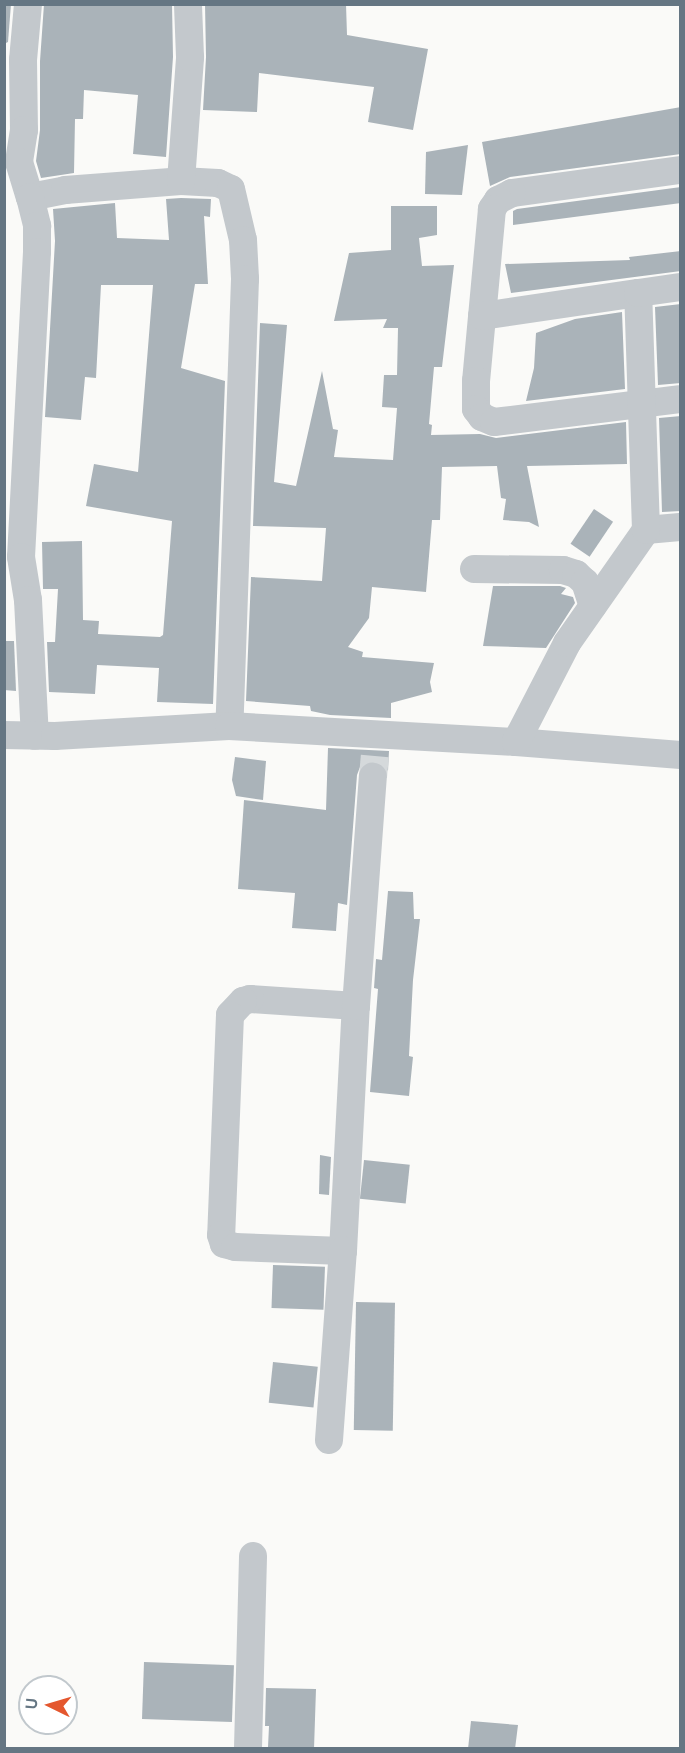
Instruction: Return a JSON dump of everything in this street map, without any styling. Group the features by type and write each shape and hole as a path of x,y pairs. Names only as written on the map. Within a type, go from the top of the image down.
{"street":[{"path":"28,4 14,129 19,162 37,226 37,252 13,556 28,600 35,736"},
{"path":"181,181 190,57 188,4"},
{"path":"681,170 512,193 498,200 492,209 476,381 476,409 482,417 494,422 681,399"},
{"path":"30,197 65,190 181,181 218,183 231,189 243,240 244,343 229,726"},
{"path":"482,316 681,287"},
{"path":"516,742 567,643 646,530 638,293"},
{"path":"646,530 681,527"},
{"path":"474,569 563,570 576,574 585,582 593,606"},
{"path":"4,735 35,736 229,726 375,756 516,742 681,755"},
{"path":"329,1440 343,1251 356,1006 375,756"},
{"path":"343,1251 235,1247 224,1244 220,1235 230,1015 236,1007 250,999 356,1006"},
{"path":"248,1749 253,1556"}],"building":[{"path":"4,4 11,4 8,42 4,44"},
{"path":"44,4 172,4 173,57 166,157 133,154 138,95 84,90 83,119 75,119 74,173 41,178 36,161 40,130 40,61"},
{"path":"205,4 346,4 347,35 428,49 413,130 368,122 374,87 259,73 257,112 203,110 206,57"},
{"path":"681,107 681,154 510,177 490,186 482,142"},
{"path":"468,145 462,195 425,194 426,152"},
{"path":"681,187 681,203 513,225 513,211 517,209"},
{"path":"166,199 211,199 210,217 204,216 208,284 195,284 181,368 225,381 213,704 157,702 159,668 97,665 95,694 49,692 47,642 55,642 58,589 43,589 42,542 82,541 83,620 99,621 98,634 160,637 163,635 172,521 86,506 94,464 138,472 153,285 101,285 96,378 85,377 81,420 45,417 55,241 53,209 115,203 117,238 169,240"},
{"path":"391,206 437,206 437,235 419,238 422,266 454,265 442,367 434,367 429,424 432,425 431,435 480,434 496,438 626,422 627,464 527,466 539,527 529,522 503,520 506,499 501,498 497,466 442,467 440,520 432,520 426,592 372,587 369,618 348,647 363,652 362,657 434,663 430,682 432,692 391,703 391,718 330,715 311,711 310,706 246,701 251,577 322,581 326,528 253,526 260,323 287,325 274,482 296,486 322,371 333,429 338,430 334,457 393,460 397,408 382,407 384,375 397,375 398,328 383,328 387,319 334,321 349,253 391,250"},
{"path":"681,251 681,271 511,293 505,264 630,260 629,257"},
{"path":"681,304 681,383 658,385 655,307"},
{"path":"622,312 625,389 526,401 534,368 536,333 575,319"},
{"path":"681,416 681,511 662,512 659,418"},
{"path":"594,509 613,522 590,557 571,544"},
{"path":"493,586 560,586 566,588 561,594 573,597 575,603 546,648 483,646"},
{"path":"4,641 14,641 16,691 4,690"},
{"path":"328,748 389,751 388,771 383,764 374,761 360,767 357,775 347,905 338,903 336,931 292,928 295,893 238,889 244,800 326,810"},
{"path":"235,757 266,761 263,800 236,796 232,780"},
{"path":"388,891 413,892 414,919 420,919 413,980 409,1056 413,1057 409,1096 370,1092 378,989 374,988 376,959 382,960"},
{"path":"320,1155 331,1157 329,1195 319,1194"},
{"path":"364,1160 410,1165 406,1204 360,1199"},
{"path":"273,1265 325,1267 323,1310 271,1308"},
{"path":"356,1302 395,1303 393,1431 354,1430"},
{"path":"273,1362 318,1367 313,1407 269,1403"},
{"path":"144,1662 234,1665 232,1722 142,1719"},
{"path":"266,1688 316,1689 314,1749 268,1747 269,1726 265,1726"},
{"path":"471,1721 518,1725 515,1749 468,1749"}],"tunnel":[{"path":"373,777 375,756"}]}
